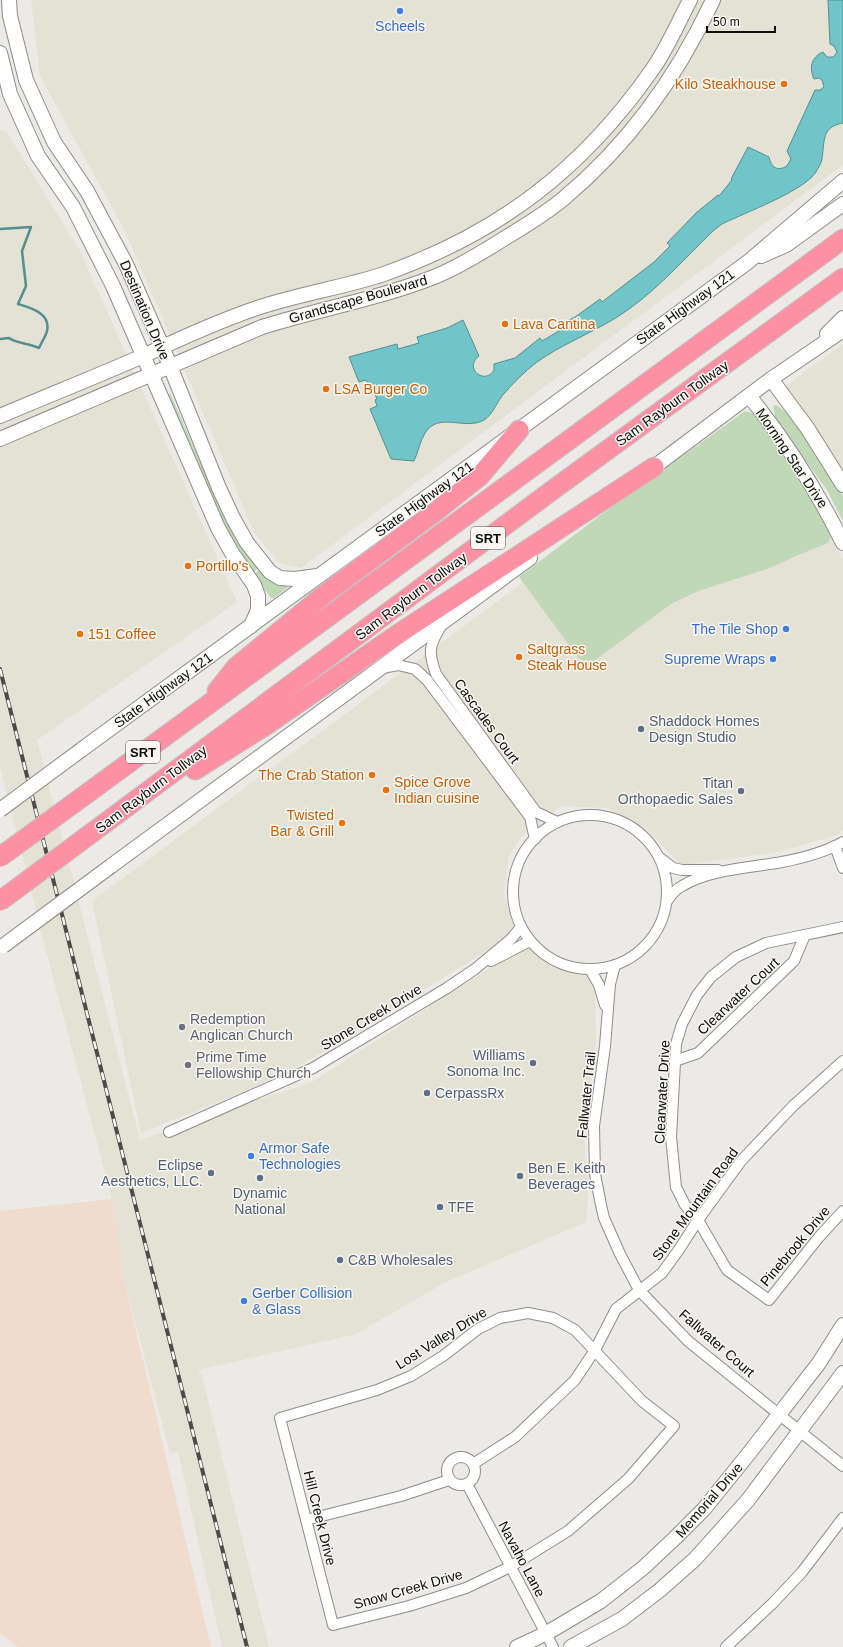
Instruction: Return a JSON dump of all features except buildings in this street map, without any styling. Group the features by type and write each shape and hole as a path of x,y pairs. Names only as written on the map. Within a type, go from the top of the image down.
{"highway":[{"name":"SRT","path":"0,857 843,239"},
{"name":"Sam Rayburn Tollway","path":"0,901 548,494 843,278"},
{"path":"202,710 236,667 325,594 435,512 480,476 519,430"},
{"path":"135,801 188,774 268,724 386,642 654,467"}],"street":[{"name":"Destination Drive","path":"9,0 10,16 26,80 54,142 87,190 126,264 162,346 219,488 247,543 270,572 280,578 295,579 319,575"},
{"name":"Grandscape Boulevard","path":"0,416 143,356 162,346 255,309 381,275 427,258 479,232 509,214 556,178 586,151 623,108 653,69 690,0"},
{"name":"Grandscape Boulevard","path":"0,439 262,327 298,316 388,293 435,276 480,254 534,220 562,200 600,165 641,121 671,77 696,36 713,0"},
{"name":"Destination Drive","path":"0,53 10,94 38,156 73,207 113,286 218,528 232,553 254,585 258,596 258,610 251,626"},
{"path":"623,108 641,121"},
{"name":"State Highway 121","path":"0,810 748,262 843,181"},
{"path":"748,262 786,245 843,204"},
{"path":"435,276 449,259 476,245 480,238 479,232"},
{"path":"797,362 843,318"},
{"path":"1,947 654,467 771,379 843,330"},
{"name":"Morning Star Drive","path":"771,379 808,429 843,484"},
{"name":"Morning Star Drive","path":"749,396 770,421 800,466 824,504 843,543"},
{"name":"Cascades Court","path":"444,620 432,640 430,658 436,674 536,812 557,822"},
{"name":"Cascades Court","path":"378,669 398,665 415,668 427,680 530,817 535,839"},
{"path":"660,858 667,881 667,901 662,921 652,938 638,953 621,963 602,968 590,969 567,966 551,959 537,948 525,935 513,902 513,885 517,868 535,839 557,822 580,816 604,816 627,824 646,839 660,858 673,868 724,871"},
{"path":"667,901 681,886 724,871 784,862 839,844 843,868"},
{"name":"Stone Creek Drive","path":"475,969 511,939 521,927"},
{"name":"Clearwater Drive","path":"769,1300 727,1270 698,1220 685,1205 676,1187 671,1137 676,1044 682,1024 697,995 711,977 736,957 766,943 843,927"},
{"name":"Clearwater Court","path":"675,1061 698,1053 794,961 806,935"},
{"name":"Stone Creek Drive","path":"169,1132 313,1068 418,1006 475,969 530,941"},
{"name":"Fallwater Trail","path":"615,965 610,984 606,1013 605,1046 594,1126 595,1174 604,1218 620,1254 639,1290"},
{"name":"Fallwater Trail","path":"590,969 599,985 606,1013"},
{"name":"Stone Mountain Road","path":"473,1464 515,1437 575,1380 595,1350 616,1309 662,1273 741,1161 793,1106 843,1061"},
{"name":"Pinebrook Drive","path":"769,1300 819,1237 843,1211"},
{"name":"Fallwater Court","path":"639,1290 688,1341 843,1466"},
{"name":"Lost Valley Drive","path":"280,1418 378,1390 411,1376 443,1356 478,1328 500,1318 528,1313 553,1318 575,1330 642,1401 674,1426"},
{"name":"Memorial Drive","path":"517,1647 547,1633 601,1601 643,1568 675,1538 704,1509 819,1363 843,1325"},
{"name":"Memorial Drive","path":"571,1647 622,1619 660,1590 696,1559 748,1500 843,1373"},
{"name":"Hill Creek Drive","path":"280,1418 333,1625"},
{"name":"Snow Creek Drive","path":"333,1625 409,1606 466,1588 510,1567 568,1531 628,1479 674,1426"},
{"path":"458,1458 465,1458 473,1464 475,1469 473,1478 467,1484 457,1485 449,1480 447,1470 451,1461 458,1458"},
{"path":"306,1520 401,1496 449,1480"},
{"name":"Navaho Lane","path":"467,1484 554,1647"},
{"path":"726,1647 802,1572 843,1518"}],"shaded area":[{"path":"31,0 843,0 843,165 301,568 279,563 254,532 124,229 40,76"},
{"path":"0,131 6,131 80,251 237,602 37,740 140,1140 312,1082 526,945 551,967 591,977 595,993 596,1042 584,1133 588,1198 586,1222 444,1283 356,1334 198,1370 202,1376 269,1647 222,1647 178,1452 170,1453 123,1276 112,1199 46,951 0,767"},
{"path":"843,344 843,474 789,394 786,386"},
{"path":"751,414 818,508 843,560 843,831 837,835 778,852 681,865 644,827 607,808 562,806 522,836 508,858 504,895 516,933 286,1074 141,1133 92,901"},
{"path":"112,1199 123,1276 211,1647 18,1647 0,1633 0,1211"}],"green space":[{"path":"170,393 226,521 240,544 259,566 254,572 251,572 228,538 165,395"},
{"path":"776,405 789,414 836,483 843,496 843,521 827,490 776,420 773,406"},
{"path":"745,411 751,413 754,412 793,463 832,532 829,541 826,544 770,568 698,591 671,604 587,666 582,659 580,660 519,577 598,517"},
{"path":"259,570 263,570 288,585 288,587 274,598 271,598 255,577 255,574"}],"water":[{"path":"828,0 843,0 843,123 836,125 827,131 821,162 816,172 799,187 787,194 722,224 654,289 628,310 537,362 506,391 487,418 477,423 469,424 445,422 437,423 425,433 414,461 391,459 370,409 377,406 375,400 377,399 371,385 369,386 366,380 359,382 349,357 397,344 398,349 419,343 417,337 447,328 463,320 479,356 473,366 474,370 481,376 486,376 494,370 494,364 515,358 540,338 542,341 559,331 557,326 575,317 600,299 602,302 654,262 670,246 667,243 696,213 718,195 719,196 732,180 731,179 748,147 769,157 775,168 780,169 787,166 791,159 787,151 815,90 820,90 824,87 822,80 819,78 814,79 812,75 812,63 819,54 823,52 827,57 833,57 837,52 834,46 830,44"}],"waterway":[{"path":"0,229 31,227 22,251 26,286 18,304 39,312 46,320 47,325 47,331 39,348 9,338 0,339"}],"railway":[{"path":"0,669 247,1647"}],"place":[{"name":"Scheels","path":"400,11"},
{"name":"Kilo Steakhouse","path":"784,84"},
{"name":"Lava Cantina","path":"505,324"},
{"name":"LSA Burger Co","path":"326,389"},
{"name":"Portillo's","path":"188,566"},
{"name":"The Tile Shop","path":"786,629"},
{"name":"151 Coffee","path":"80,634"},
{"name":"Saltgrass Steak House","path":"519,657"},
{"name":"Supreme Wraps","path":"773,659"},
{"name":"Shaddock Homes Design Studio","path":"641,729"},
{"name":"The Crab Station","path":"372,775"},
{"name":"Spice Grove Indian cuisine","path":"386,790"},
{"name":"Titan Orthopaedic Sales","path":"741,791"},
{"name":"Twisted Bar & Grill","path":"342,823"},
{"name":"Redemption Anglican Church","path":"182,1027"},
{"name":"Williams Sonoma Inc.","path":"533,1063"},
{"name":"Prime Time Fellowship Church","path":"188,1065"},
{"name":"CerpassRx","path":"427,1093"},
{"name":"Armor Safe Technologies","path":"251,1156"},
{"name":"Eclipse Aesthetics, LLC.","path":"211,1173"},
{"name":"Ben E. Keith Beverages","path":"520,1176"},
{"name":"Dynamic National","path":"260,1178"},
{"name":"TFE","path":"440,1207"},
{"name":"C&B Wholesales","path":"340,1260"},
{"name":"Gerber Collision & Glass","path":"244,1301"}]}
